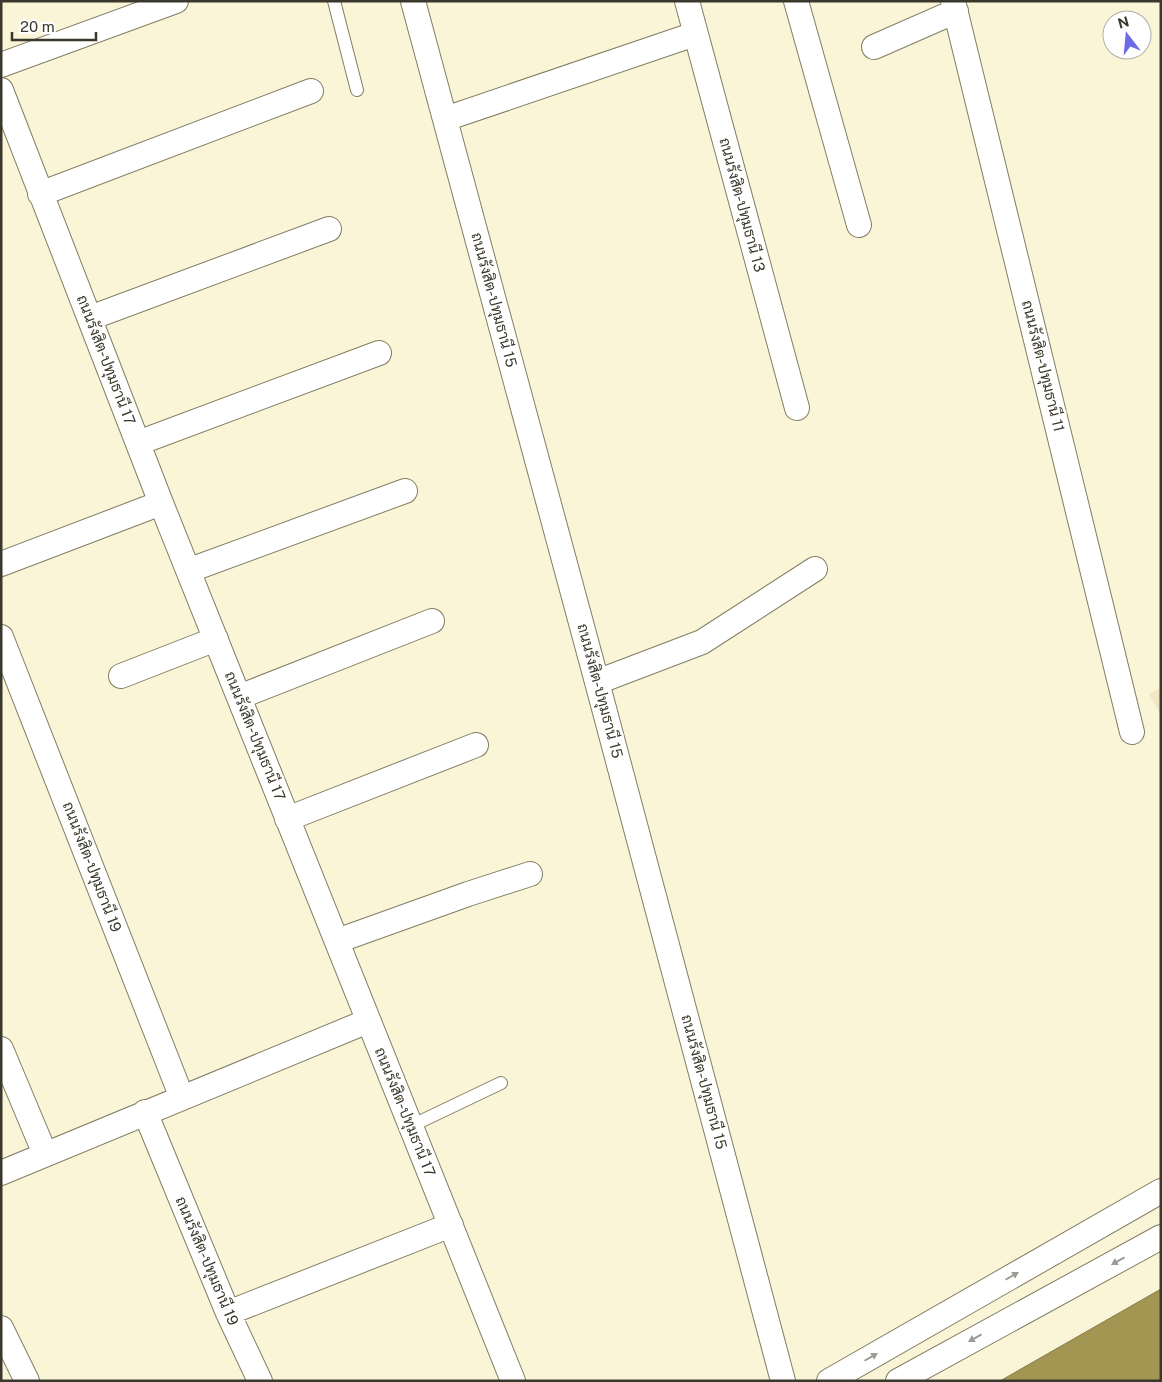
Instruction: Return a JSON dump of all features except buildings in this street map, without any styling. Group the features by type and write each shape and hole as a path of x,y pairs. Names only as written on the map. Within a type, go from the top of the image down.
{"street":[{"path":"1,65 176,1"},
{"name":"ถนนรังสิต-ปทุมธานี 15","path":"413,1 598,682 783,1381"},
{"name":"ถนนรังสิต-ปทุมธานี 13","path":"687,1 797,408"},
{"path":"796,1 859,225"},
{"path":"874,47 954,6"},
{"name":"ถนนรังสิต-ปทุมธานี 11","path":"954,6 1132,732"},
{"path":"445,119 695,34"},
{"name":"ถนนรังสิต-ปทุมธานี 17","path":"1,90 161,503 190,570 238,697 513,1381"},
{"path":"40,194 311,91"},
{"path":"90,318 329,229"},
{"path":"138,443 380,353"},
{"path":"190,570 405,492"},
{"path":"1,564 161,503"},
{"path":"598,682 702,642 815,569"},
{"path":"238,697 432,621"},
{"name":"ถนนรังสิต-ปทุมธานี 19","path":"1,637 182,1098"},
{"path":"122,676 216,638"},
{"path":"288,819 476,745"},
{"path":"337,941 530,874"},
{"path":"1,1173 368,1021"},
{"path":"1,1049 45,1154"},
{"name":"ถนนรังสิต-ปทุมธานี 19","path":"145,1112 228,1312 260,1381"},
{"path":"829,1381 1161,1191"},
{"path":"228,1312 451,1225"},
{"path":"898,1381 1161,1237"},
{"path":"1,1328 27,1381"}],"lane":[{"path":"334,1 357,90"},
{"path":"411,1126 501,1083"}],"shaded area":[{"path":"1161,688 1161,715 1149,694"},
{"path":"1161,1289 1161,1381 1000,1381"}]}
